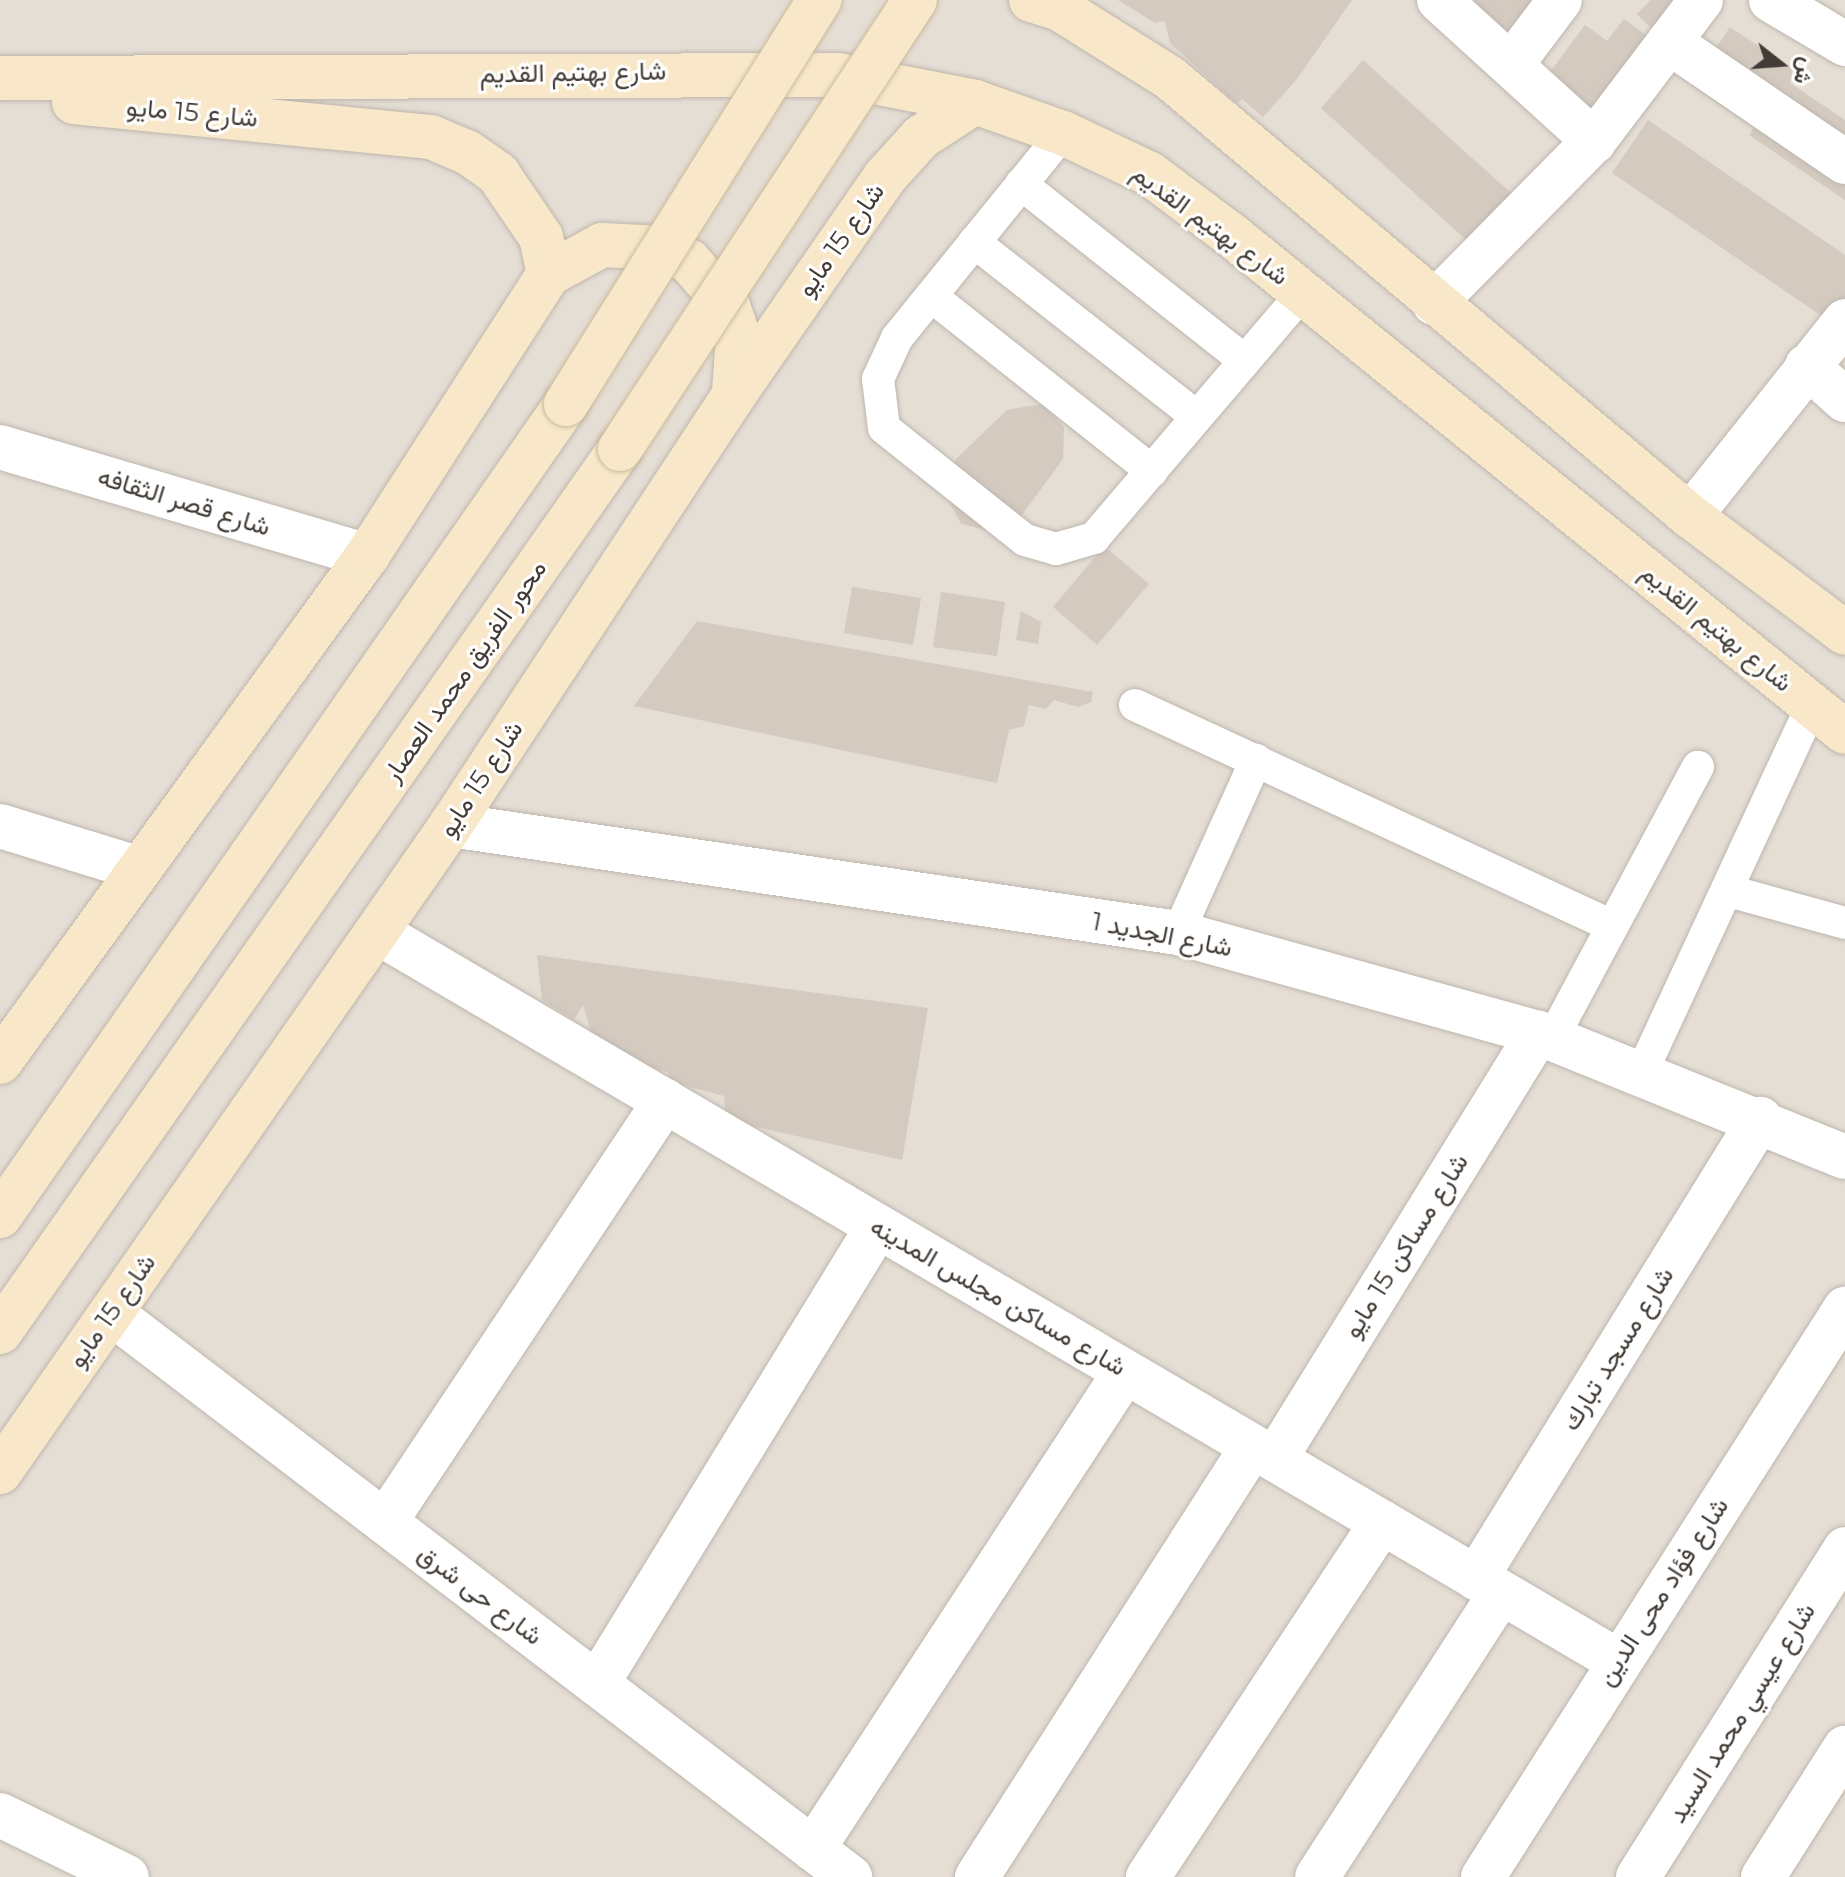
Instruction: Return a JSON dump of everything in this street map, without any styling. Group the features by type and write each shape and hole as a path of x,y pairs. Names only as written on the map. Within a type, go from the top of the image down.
{"main road":[{"path":"0,1216 566,404 819,0"},
{"name":"محور الفريق محمد العصار","path":"0,1332 620,449 915,0"},
{"path":"1050,3 1170,78 1690,516 1845,633"},
{"name":"شارع بهتيم القديم","path":"0,78 768,71 838,75 975,102 1063,133 1150,174 1829,719"},
{"name":"شارع 15 مايو","path":"0,93 431,137 467,152 498,174 522,203 541,237 549,274"},
{"name":"شارع 15 مايو","path":"0,1472 451,825 734,395 901,156 947,118 975,102"},
{"path":"0,1062 367,556 549,274 602,245 632,243 662,248 689,261 728,306 738,335 740,364 734,395"}],"street":[{"path":"1439,0 1594,141"},
{"path":"1511,65 1560,0"},
{"path":"1434,303 1594,141 1701,0"},
{"path":"1771,0 1845,44"},
{"path":"1669,42 1845,162"},
{"path":"1690,516 1845,321"},
{"path":"1807,366 1845,400"},
{"name":"شارع قصر الثقافه","path":"0,447 367,556"},
{"name":"شارع الجديد 1","path":"451,825 1178,933 1545,1036 1760,1119 1845,1157"},
{"path":"0,826 140,869"},
{"name":"شارع مساكن مجلس المدينه","path":"377,932 1618,1661"},
{"name":"شارع مساكن 15 مايو","path":"977,1877 1545,1036"},
{"path":"385,1522 665,1101"},
{"name":"شارع مسجد تبارك","path":"1317,1877 1760,1119"},
{"path":"597,1684 878,1226"},
{"name":"شارع فؤاد محى الدين","path":"1483,1877 1845,1309"},
{"name":"شارع حى شرق","path":"111,1313 850,1877"},
{"path":"813,1849 1125,1372"},
{"path":"1148,1877 1382,1522"},
{"name":"شارع عيسي محمد السيد","path":"1638,1877 1845,1549"},
{"path":"1763,1877 1845,1748"},
{"path":"0,1815 127,1877"}],"lane":[{"path":"1063,133 884,357 877,401 884,428 1025,540 1056,549 1094,538 1302,294"},
{"path":"1021,184 1245,361"},
{"path":"974,242 1197,417"},
{"path":"931,296 1152,471"},
{"path":"1135,705 1610,925"},
{"path":"1641,1074 1729,891 1829,719"},
{"path":"1178,933 1256,760"},
{"path":"1545,1036 1698,767"},
{"path":"1729,891 1845,923"}],"shaded area":[{"path":"0,0 1845,0 1845,1877 0,1877"}],"building":[{"path":"1118,0 1352,0 1297,79 1263,117 1242,99 1237,104 1170,43 1165,21 1155,23"},
{"path":"1475,0 1548,0 1511,50 1466,11"},
{"path":"1651,0 1689,0 1657,34 1637,14"},
{"path":"1624,19 1661,46 1604,120 1547,76 1585,25 1607,41"},
{"path":"1730,27 1793,69 1790,83 1845,120 1845,200 1749,135 1754,128 1691,85"},
{"path":"1363,60 1531,211 1487,259 1321,108"},
{"path":"1648,120 1845,255 1845,304 1832,323 1612,173"},
{"path":"1042,404 1064,427 1063,459 1016,523 995,532 961,524 948,499 956,459 1007,410"},
{"path":"1104,546 1149,584 1097,645 1053,607"},
{"path":"852,587 921,598 913,645 844,633"},
{"path":"941,592 1005,602 997,656 933,647"},
{"path":"1021,611 1041,622 1038,644 1016,640"},
{"path":"697,621 1093,692 1091,702 1078,707 1054,700 1046,709 1029,705 1024,726 1009,730 997,783 634,706"},
{"path":"537,955 928,1008 902,1160 726,1120 724,1096 672,1082 668,1072 597,1053 583,1005 574,1020 542,1000"}]}
